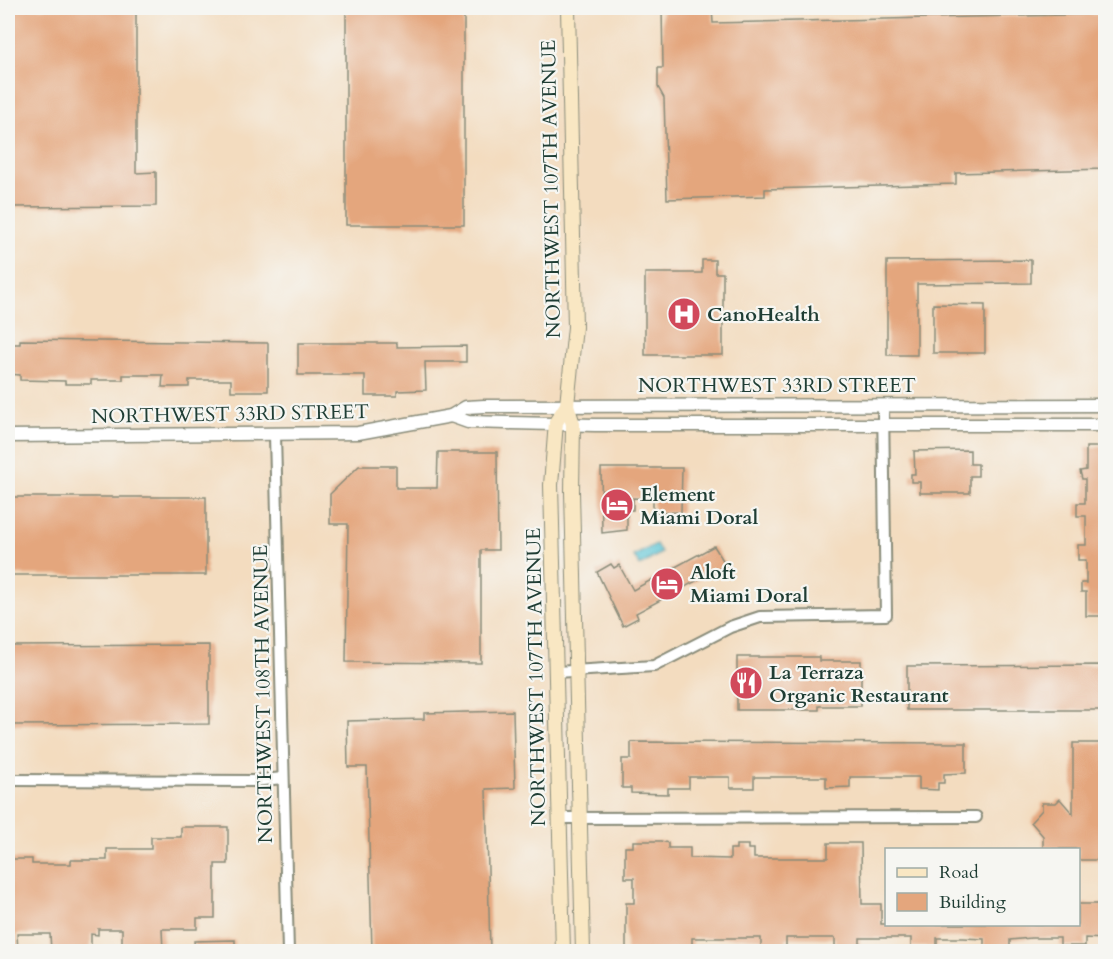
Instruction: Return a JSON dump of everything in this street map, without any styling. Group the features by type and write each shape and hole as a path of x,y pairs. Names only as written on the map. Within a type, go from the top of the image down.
{"main road":[{"name":"NORTHWEST 107TH AVENUE","path":"568,8 576,317 567,405 573,424 572,492 583,951"},
{"name":"NORTHWEST 107TH AVENUE","path":"563,951 551,485 556,422 567,405"}],"street":[{"path":"556,672 654,666 730,627 760,617 886,615 883,405"},
{"name":"NORTHWEST 33RD STREET","path":"8,436 358,433 451,416 470,406 1106,405"},
{"name":"NORTHWEST 33RD STREET","path":"451,416 468,422 573,424 1106,425"},
{"name":"NORTHWEST 108TH AVENUE","path":"275,435 288,951"},
{"path":"8,780 252,781 283,778"},
{"path":"560,818 976,817"}],"water":[{"path":"656,544 661,553 640,566 634,556"}],"building":[{"path":"8,8 136,8 136,173 156,172 156,206 8,207"},
{"path":"346,8 464,8 464,225 346,225"},
{"path":"662,8 712,8 713,23 1106,14 1106,169 956,173 956,184 765,189 765,196 667,199 664,98 658,87 658,68 663,68"},
{"name":"CanoHealth","path":"702,260 715,260 715,273 723,273 723,355 645,355 645,273 702,273"},
{"path":"1031,260 1031,283 917,284 917,355 887,355 887,261"},
{"path":"933,304 985,305 985,353 933,353"},
{"path":"20,340 268,343 268,391 231,391 231,380 189,380 189,387 162,387 163,375 123,375 123,380 91,380 91,384 20,380 20,375 8,374 8,344 20,344"},
{"path":"298,343 397,343 397,347 466,346 466,362 425,362 426,390 397,391 397,396 365,396 365,375 298,375"},
{"path":"1086,447 1106,447 1106,616 1086,616 1086,592 1081,592 1081,583 1086,583 1086,560 1078,560 1078,545 1086,545 1086,516 1077,516 1077,503 1085,503 1085,479 1082,479 1080,471 1086,470"},
{"path":"970,450 970,464 978,464 978,476 970,476 970,493 920,493 920,482 911,482 911,474 915,474 914,451"},
{"path":"438,452 497,452 498,550 481,550 481,663 346,662 348,524 330,524 330,494 359,466 396,466 396,488 437,488"},
{"name":"Element Miami Doral","path":"601,468 682,468 681,512 653,513 653,499 633,498 633,510 627,510 627,530 602,533"},
{"path":"8,497 206,497 206,575 8,575"},
{"name":"Aloft Miami Doral","path":"714,546 726,565 636,613 638,618 623,626 597,572 611,564 614,568 619,565 633,590"},
{"path":"209,645 209,724 8,725 8,646"},
{"path":"737,657 819,657 819,661 861,661 861,706 819,706 819,710 737,710"},
{"path":"1106,665 1106,710 907,710 907,666"},
{"path":"513,711 515,788 486,789 490,951 372,951 367,767 348,767 347,721 424,719 424,713"},
{"path":"631,742 966,743 966,773 944,774 944,783 938,783 938,790 919,789 919,777 850,777 850,787 826,788 826,777 754,777 754,788 730,788 730,777 689,777 689,788 668,788 668,794 631,793 631,788 622,788 622,759 631,759"},
{"path":"1073,743 1106,743 1106,860 1080,860 1080,848 1043,848 1043,836 1031,822 1042,810 1042,803 1056,803 1060,799 1073,814"},
{"path":"181,827 228,827 228,864 215,864 215,918 197,918 197,929 162,929 163,951 122,951 122,929 98,929 98,935 91,934 91,951 51,951 50,934 17,934 18,951 8,951 8,859 32,859 32,864 71,864 71,860 107,860 107,849 151,849 151,837 181,837"},
{"path":"633,841 661,841 668,843 668,848 690,848 690,858 730,859 730,849 736,849 736,845 748,845 748,849 754,849 754,858 828,858 828,843 861,843 862,904 881,904 881,924 885,926 1080,926 1080,904 1106,904 1106,939 1085,938 1085,946 1060,946 1060,938 1031,938 1010,940 1010,949 984,949 984,939 963,938 937,938 937,947 911,947 911,938 860,938 860,947 835,947 835,938 786,938 786,947 761,947 761,938 692,938 692,951 626,951 626,903 634,903 634,878 625,878 625,847 633,847"},
{"path":"235,940 235,951 195,951 194,941"}],"place":[{"name":"CanoHealth","path":"684,314"},
{"name":"Element Miami Doral","path":"617,505"},
{"name":"Aloft Miami Doral","path":"667,584"},
{"name":"La Terraza Organic Restaurant","path":"746,683"}]}
